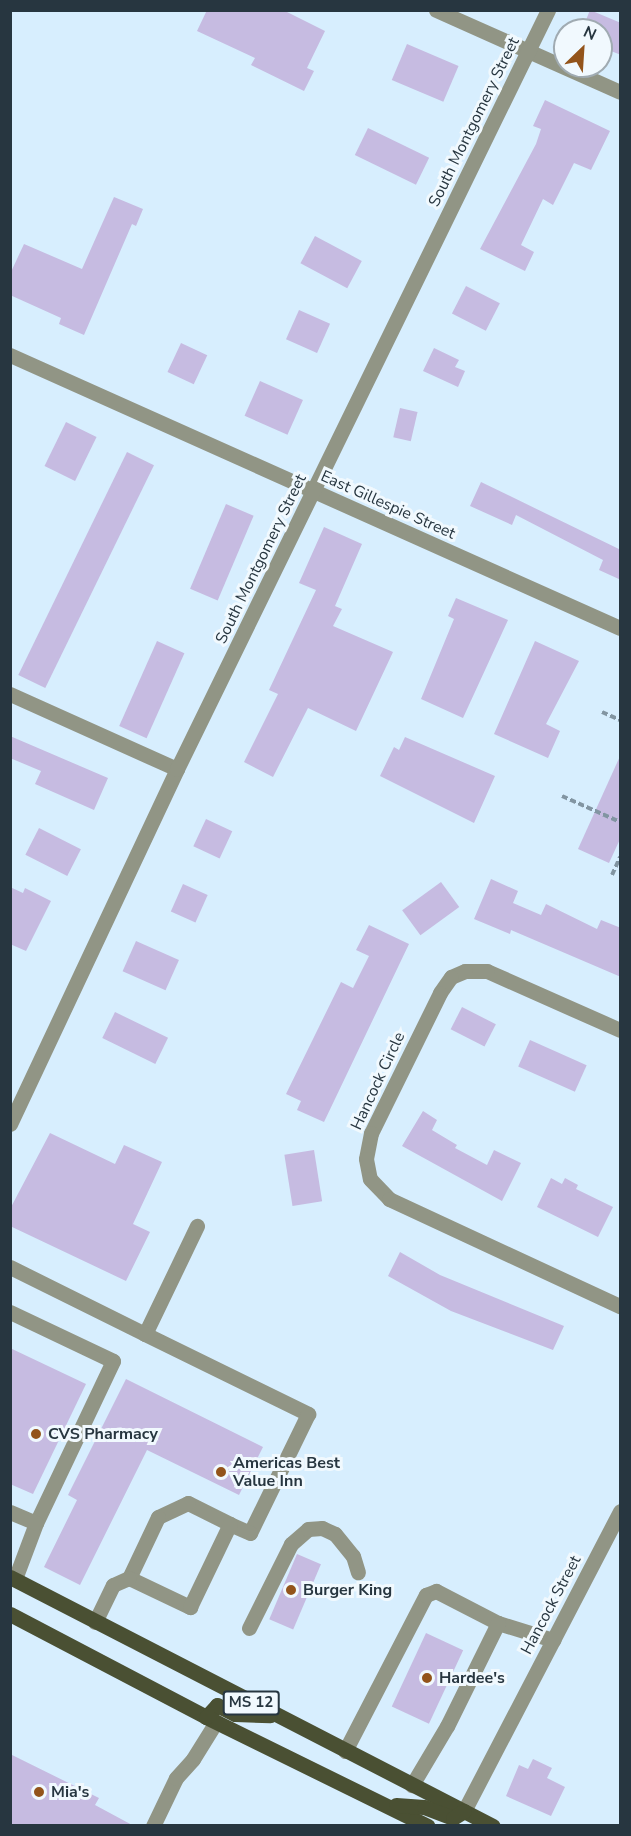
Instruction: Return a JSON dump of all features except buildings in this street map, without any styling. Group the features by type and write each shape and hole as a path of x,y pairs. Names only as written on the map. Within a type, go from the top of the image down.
{"main road":[{"name":"MS 12","path":"13,1578 94,1623 493,1826"},
{"name":"MS 12","path":"10,1614 211,1719 428,1826"},
{"path":"211,1719 217,1705 236,1714 276,1715"},
{"path":"387,1805 424,1807 453,1818 464,1811"}],"street":[{"path":"436,10 621,92"},
{"name":"South Montgomery Street","path":"10,1125 177,769 548,10"},
{"name":"East Gillespie Street","path":"10,354 621,628"},
{"path":"10,694 177,769"},
{"name":"Hancock Circle","path":"621,1030 487,971 465,971 451,977 440,993 371,1133 366,1160 370,1179 389,1198 621,1306"},
{"path":"145,1334 197,1226"},
{"path":"10,1267 308,1414 250,1533 188,1503 158,1517 129,1578 113,1585 94,1623"},
{"path":"10,1312 113,1361 36,1522 13,1578"},
{"name":"Hancock Street","path":"464,1811 621,1510"},
{"path":"10,1512 36,1522"},
{"path":"129,1578 190,1607 230,1524"},
{"path":"249,1628 291,1544 308,1529 322,1528 335,1534 353,1556 358,1572"},
{"path":"345,1751 429,1591 498,1623 553,1640"},
{"path":"412,1785 447,1726 498,1623"},
{"path":"153,1826 176,1778 193,1759 211,1719"}],"path":[{"path":"602,712 621,720"},
{"path":"562,796 621,822"},
{"path":"612,875 621,857"}],"place":[{"name":"CVS Pharmacy","path":"36,1434"},
{"name":"Americas Best Value Inn","path":"221,1472"},
{"name":"Burger King","path":"291,1590"},
{"name":"Hardee's","path":"427,1678"},
{"name":"Mia's","path":"39,1792"}]}
